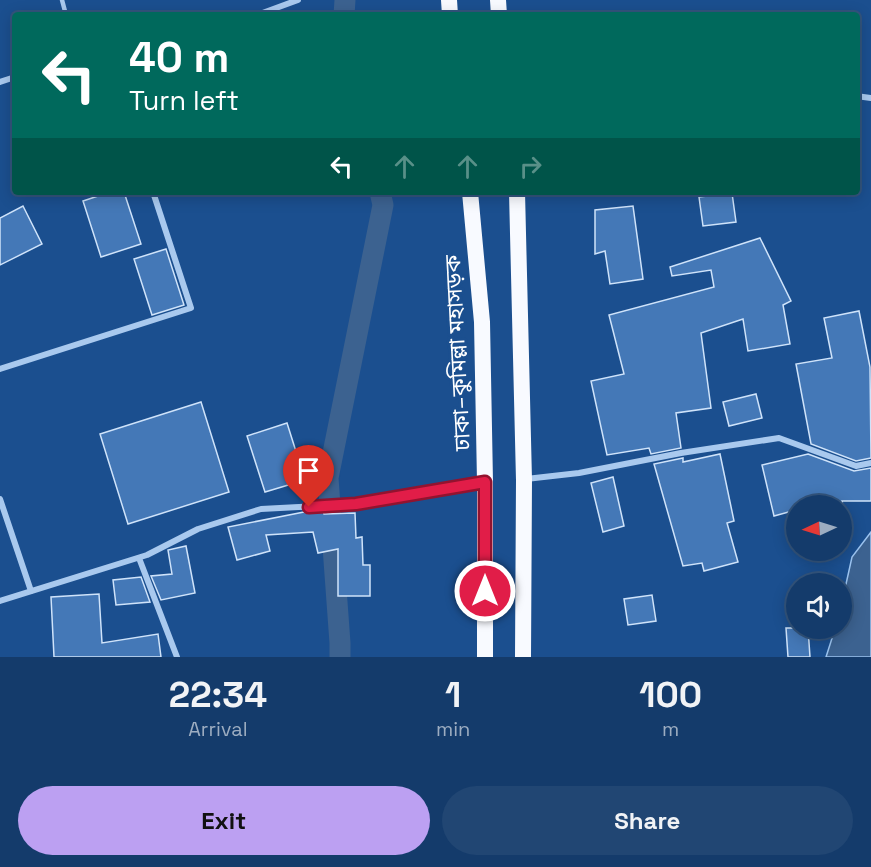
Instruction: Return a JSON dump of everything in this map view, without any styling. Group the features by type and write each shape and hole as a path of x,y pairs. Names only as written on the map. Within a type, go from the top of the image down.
{"highway":[{"name":"ঢাকা–কুমিল্লা মহাসড়ক","path":"470,195 482,322 485,657"},
{"path":"517,195 524,480 523,657"}],"street":[{"path":"265,12 298,0"},
{"path":"0,369 191,308 154,195"},
{"path":"524,480 579,473 681,453 779,438 856,466 871,463"},
{"path":"0,601 147,555 198,529 261,509 356,504 485,482"},
{"path":"0,499 32,591"},
{"path":"138,558 177,657"}],"water":[{"path":"871,532 871,657 826,657 832,639 852,639 852,573 848,573 852,557"}],"building":[{"path":"101,195 125,195 141,244 101,257 83,201"},
{"path":"732,195 736,222 703,226 699,197"},
{"path":"23,206 42,244 0,265 0,218"},
{"path":"633,206 643,279 610,284 605,251 595,254 595,210"},
{"path":"760,238 791,301 783,305 790,344 748,351 743,319 701,333 711,408 676,413 681,448 651,454 649,448 607,455 591,381 624,374 609,315 714,287 711,270 672,276 670,267"},
{"path":"166,249 184,305 152,315 134,259"},
{"path":"859,311 870,367 871,458 856,461 811,444 796,364 832,358 824,318"},
{"path":"756,394 762,418 729,426 723,402"},
{"path":"201,402 229,492 128,524 100,434"},
{"path":"287,423 305,480 265,492 247,436"},
{"path":"720,454 734,521 727,523 738,562 704,571 702,563 683,566 654,464 683,458 683,462"},
{"path":"808,454 854,471 871,468 871,501 852,501 852,495 786,495 786,513 774,516 762,465"},
{"path":"613,477 624,526 603,532 591,483"},
{"path":"323,511 324,514 355,513 356,538 362,537 363,565 370,565 370,596 338,596 338,549 318,553 313,532 266,535 270,551 237,560 228,527 304,512"},
{"path":"186,546 195,593 161,600 151,576 172,574 168,550"},
{"path":"141,577 150,602 116,605 113,580"},
{"path":"99,594 102,643 158,634 161,657 54,657 51,597"},
{"path":"652,595 656,621 628,625 624,599"},
{"path":"787,639 809,639 810,657 788,657"}],"waterway":[{"path":"344,12 345,0"},
{"path":"340,657 328,478 383,205 381,195"}],"route":[{"path":"309,507 356,504 485,482 485,591"}]}
